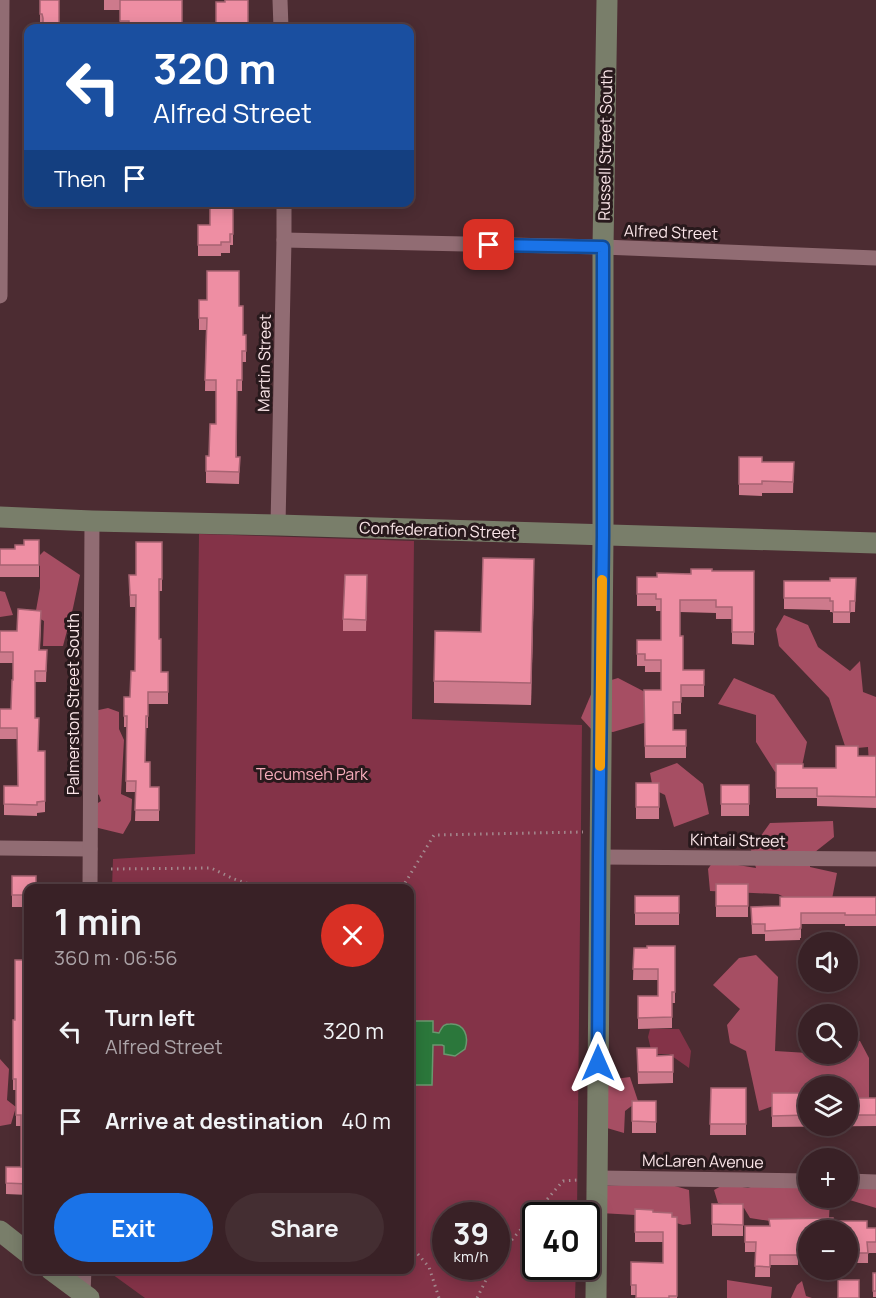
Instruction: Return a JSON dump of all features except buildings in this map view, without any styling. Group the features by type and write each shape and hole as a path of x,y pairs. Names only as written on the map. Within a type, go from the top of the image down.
{"street":[{"path":"0,296 2,0"},
{"path":"280,0 281,24"},
{"name":"Russell Street South","path":"596,1298 603,536 603,247 607,0"},
{"name":"Martin Street","path":"278,525 284,207"},
{"name":"Alfred Street","path":"284,240 603,247 876,258"},
{"name":"Confederation Street","path":"0,517 876,543"},
{"name":"Palmerston Street South","path":"90,884 92,521"},
{"path":"0,848 90,849"},
{"name":"Kintail Street","path":"599,856 876,859"},
{"name":"McLaren Avenue","path":"598,1178 798,1180"},
{"path":"858,1181 876,1182"},
{"path":"0,1232 24,1250"},
{"path":"57,1274 86,1296"},
{"path":"84,1274 86,1296"}],"path":[{"path":"404,884 434,836 600,831"},
{"path":"111,869 211,868 249,884"},
{"path":"510,1242 563,1181 598,1178"},
{"path":"414,1250 429,1267 439,1298"},
{"path":"477,1298 486,1280"}],"green space":[{"name":"Tecumseh Park","path":"199,534 414,541 412,719 582,725 577,1202 522,1202 522,1280 576,1280 575,1298 145,1298 112,1274 414,1274 414,884 112,884 113,859 195,854"},
{"path":"650,1029 679,1029 691,1051 689,1068 669,1054 652,1054 648,1037"}],"shaded area":[{"path":"44,551 80,575 63,646 43,646 44,621 35,616 40,588 40,555"},
{"path":"0,591 5,592 13,615 0,617"},
{"path":"784,615 808,625 818,647 850,671 860,661 863,692 876,697 876,763 869,766 868,747 846,749 829,698 779,646 776,629"},
{"path":"618,678 645,692 647,722 613,732 592,730 581,718 595,685"},
{"path":"734,678 774,695 807,742 801,771 775,772 756,742 756,715 718,704"},
{"path":"108,708 119,712 119,729 124,740 121,794 132,799 131,820 123,834 86,825 87,810 101,801 99,795 85,787 94,711"},
{"path":"677,763 703,784 709,814 674,827 665,795 653,789 650,773"},
{"path":"833,821 834,837 810,856 810,867 837,873 832,899 796,903 778,894 710,891 708,869 719,853 738,865 756,868 751,850 770,823"},
{"path":"756,955 778,977 775,1051 798,1052 798,1064 858,1064 858,1041 860,1041 869,1058 869,1106 858,1106 858,1076 798,1076 798,1098 759,1111 746,1051 730,1043 727,1025 740,1009 713,985 739,958"},
{"path":"414,1021 433,1021 433,1032 439,1033 446,1024 455,1024 465,1032 465,1049 455,1056 444,1054 442,1045 433,1045 432,1085 414,1085"},
{"path":"0,1059 9,1069 7,1100 16,1107 11,1124 0,1126"},
{"path":"630,1077 638,1101 625,1111 624,1133 600,1126 600,1081"},
{"path":"664,1183 689,1190 691,1224 683,1225 653,1216 600,1213 602,1186"},
{"path":"762,1183 798,1185 798,1208 830,1208 829,1219 798,1220 798,1224 795,1225 750,1218 744,1208 718,1203 714,1190 725,1184 748,1188"},
{"path":"858,1183 876,1184 876,1208 858,1203"},
{"path":"727,1280 772,1287 771,1298 727,1298"},
{"path":"802,1281 806,1296 812,1298 791,1298 797,1285"}],"slow traffic":[{"path":"600,766 602,580"}],"route":[{"path":"489,245 603,247 598,1063"}]}
